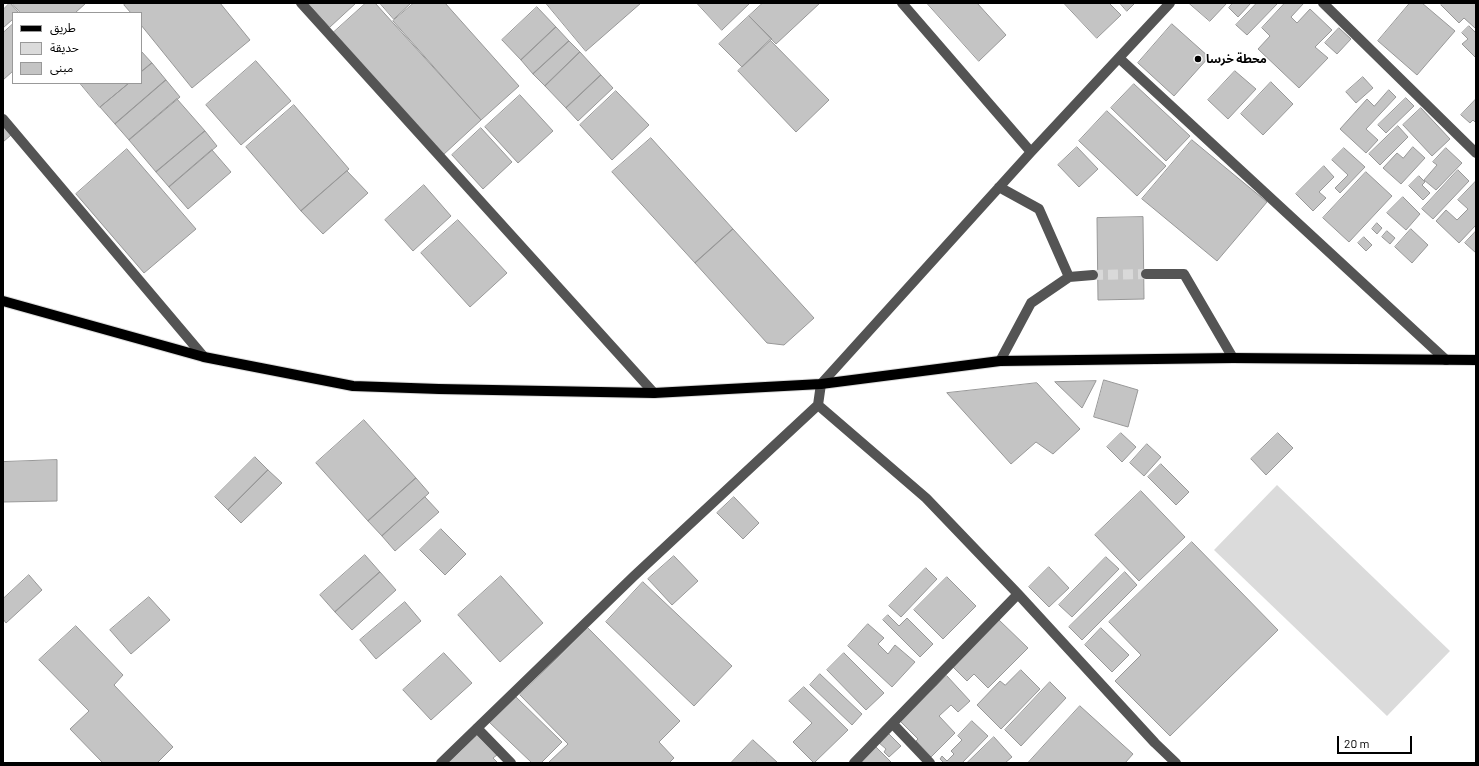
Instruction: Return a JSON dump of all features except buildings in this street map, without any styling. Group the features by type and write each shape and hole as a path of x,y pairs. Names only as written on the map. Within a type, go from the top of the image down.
{"main road":[{"path":"3,301 204,357 353,386 447,390 654,393 821,384 1000,362 1233,358 1476,360"}],"street":[{"path":"301,3 654,393"},
{"path":"902,3 1031,152"},
{"path":"441,763 634,576 818,405 821,384 1031,152 1170,3"},
{"path":"1323,3 1476,153"},
{"path":"1119,58 1446,360"},
{"path":"3,119 204,357"},
{"path":"999,187 1039,209 1069,277"},
{"path":"1146,274 1184,274 1233,358"},
{"path":"1000,362 1031,303 1069,277 1093,275"},
{"path":"818,405 926,498 1018,594 1155,743 1176,763"},
{"path":"854,763 1018,594"},
{"path":"893,724 930,763"},
{"path":"477,728 510,763"}],"green space":[{"path":"1277,485 1450,651 1387,716 1214,550"}],"tunnel":[{"path":"1093,275 1146,274"}],"place":[{"name":"محطة خرسا","path":"1198,59"}]}
